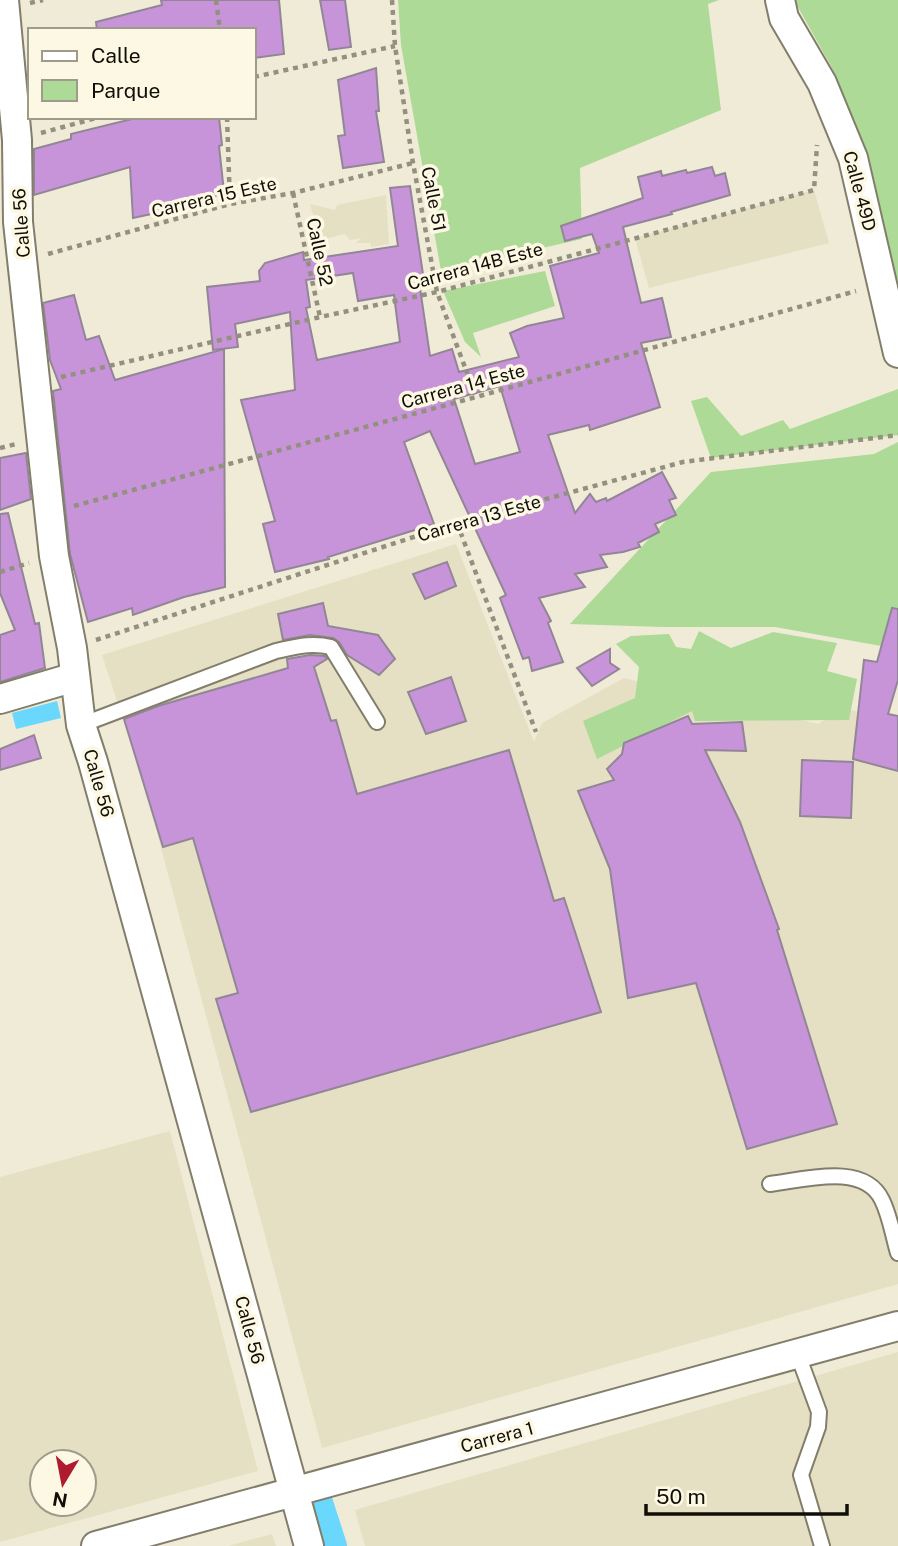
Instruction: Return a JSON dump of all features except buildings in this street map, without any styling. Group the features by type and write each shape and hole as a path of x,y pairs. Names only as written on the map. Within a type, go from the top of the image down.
{"street":[{"name":"Calle 56","path":"4,0 17,140 18,222 54,556 72,648 81,725 309,1546"},
{"name":"Calle 49D","path":"780,0 784,18 822,83 853,158 898,353"},
{"path":"0,699 75,677"},
{"name":"Carrera 1","path":"96,1546 898,1326"}],"lane":[{"path":"81,725 276,651 318,643 331,647 377,722"},
{"path":"771,1184 846,1175 862,1179 872,1186 882,1199 898,1253"},
{"path":"798,1354 819,1412 818,1427 801,1475 822,1546"}],"path":[{"path":"216,0 220,28"},
{"name":"Calle 51","path":"392,0 395,46 413,163 437,292 476,397"},
{"path":"256,77 395,46"},
{"path":"17,140 93,119"},
{"path":"227,119 230,204"},
{"name":"Carrera 14B Este","path":"37,383 437,292 814,190 818,136"},
{"name":"Carrera 15 Este","path":"23,261 230,204 293,193 413,163"},
{"name":"Calle 52","path":"293,193 320,317"},
{"name":"Carrera 14 Este","path":"50,513 883,284"},
{"name":"Carrera 13 Este","path":"72,648 457,523 683,462 898,435"},
{"path":"457,523 536,733"}],"shaded area":[{"path":"814,190 829,243 649,288 635,238"},
{"path":"386,195 389,244 371,247 371,243 356,243 361,238 350,240 345,234 320,240 310,204 335,210 337,205"},
{"path":"456,544 534,742 542,723 624,678 818,724 843,709 898,718 898,1284 322,1448 142,777 102,655"},
{"path":"170,1131 258,1471 98,1515 98,1448 28,1448 28,1518 87,1518 0,1542 0,1177"},
{"path":"898,1352 898,1546 365,1546 355,1510"},
{"path":"272,1534 276,1546 228,1546"}],"green space":[{"path":"398,0 719,0 708,4 721,110 580,168 582,239 441,271 401,45"},
{"path":"794,0 898,0 898,361 832,68"},
{"path":"545,271 555,306 473,333 481,357 465,342 443,291"},
{"path":"898,389 898,435 711,458 691,401 707,397 741,436 783,420 790,429"},
{"path":"898,442 898,649 775,627 570,624 711,472 874,454"},
{"path":"699,631 731,648 773,632 837,643 827,671 857,679 849,720 695,721 692,711 597,759 583,721 635,698 639,667 616,644 631,636 669,634 676,647 691,649"}],"water":[{"path":"57,701 61,718 16,729 12,713"}],"waterway":[{"path":"314,1487 333,1546"}]}
